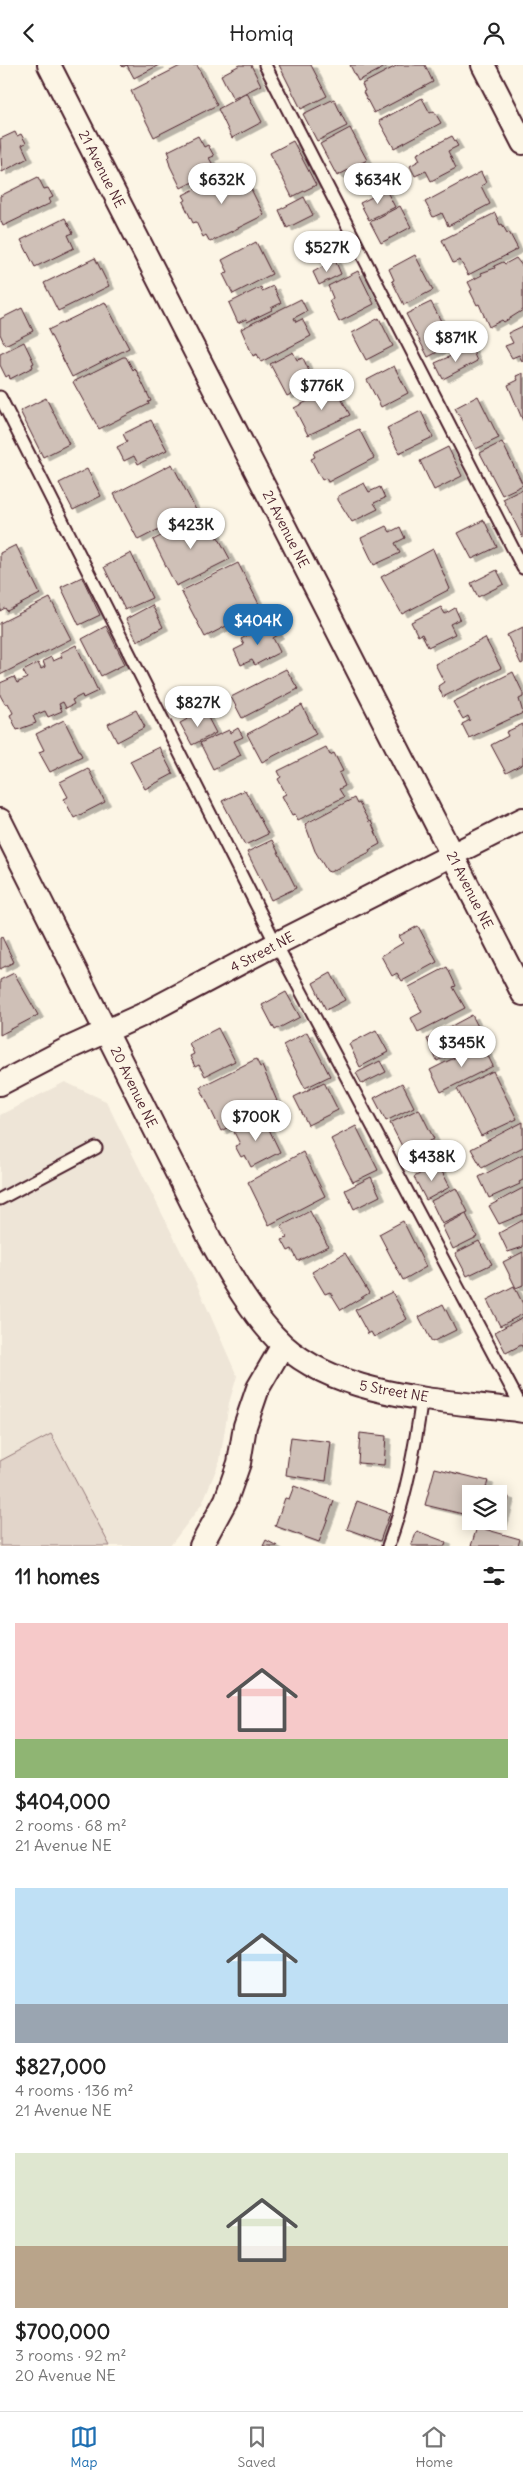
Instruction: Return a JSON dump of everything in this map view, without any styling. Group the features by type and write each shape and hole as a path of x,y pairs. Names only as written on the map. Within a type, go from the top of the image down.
{"street":[{"name":"21 Avenue NE","path":"50,65 523,994"},
{"path":"483,65 523,143"},
{"name":"4 Street NE","path":"0,1084 142,1015 276,944 523,819"},
{"name":"20 Avenue NE","path":"0,820 222,1260 250,1304 283,1345"},
{"path":"202,1546 226,1500 239,1463 245,1426 258,1387 283,1345"},
{"name":"5 Street NE","path":"283,1345 308,1362 348,1382 389,1393 523,1411"}],"lane":[{"path":"265,65 523,568"},
{"path":"0,397 276,944 523,1411"},
{"path":"0,1199 96,1149"},
{"path":"388,1546 406,1489 422,1397"}],"shaded area":[{"path":"65,1082 106,1101 194,1278 237,1376 229,1403 220,1460 202,1504 170,1546 0,1546 0,1115"},
{"path":"51,1434 110,1546 0,1546 0,1461"}],"building":[{"path":"127,65 159,65 134,78"},
{"path":"182,65 197,65 217,105 154,137 131,91"},
{"path":"240,65 251,65 261,85 233,99 221,75"},
{"path":"279,65 311,65 327,96 301,109"},
{"path":"350,65 389,65 358,81"},
{"path":"398,65 425,65 433,82 374,113 363,92 365,91 362,84"},
{"path":"247,93 262,122 232,138 218,109"},
{"path":"422,98 430,113 434,111 441,123 394,148 379,121"},
{"path":"334,99 347,126 317,141 303,114"},
{"path":"350,128 367,160 337,176 320,144"},
{"path":"15,132 17,136 21,134 26,143 22,145 28,158 2,172 0,139"},
{"path":"198,136 204,147 208,145 214,156 209,158 216,170 181,188 170,166 168,151"},
{"path":"452,136 458,146 448,151 456,168 431,181 426,171 415,176 410,166 420,160 417,154"},
{"path":"293,141 316,185 292,197 270,153"},
{"path":"237,167 248,188 250,187 264,215 210,242 206,235 203,237 196,222 193,223 183,202 186,200 183,195"},
{"path":"481,172 486,183 481,186 490,204 448,226 442,213 433,217 425,202"},
{"path":"38,177 44,189 48,188 53,197 49,199 51,203 3,226 0,219 0,196"},
{"path":"386,190 395,207 369,220 360,203"},
{"path":"304,197 313,215 287,228 279,210"},
{"path":"400,206 411,227 381,243 370,222"},
{"path":"495,213 500,225 502,224 507,233 509,232 518,249 468,275 460,260 453,263 442,240"},
{"path":"65,218 73,233 68,235 74,248 35,267 21,240"},
{"path":"256,242 272,274 233,294 223,274 228,272 222,260"},
{"path":"415,255 433,290 404,305 392,281 394,280 389,269"},
{"path":"95,258 109,286 58,311 44,283"},
{"path":"516,258 523,267 523,310 504,322 502,320 489,327 479,304 477,305 470,291 472,290 468,282 482,275 481,273 495,268 494,266 503,262 505,264"},
{"path":"335,260 341,274 319,285 313,272"},
{"path":"358,271 374,304 339,322 329,301 333,298 328,286"},
{"path":"273,286 281,303 271,308 272,310 247,322 246,319 238,323 229,303 261,287 262,291"},
{"path":"301,299 307,311 294,318 296,322 302,319 311,336 261,362 257,354 253,356 241,329"},
{"path":"105,302 129,348 72,377 48,330"},
{"path":"431,302 453,344 428,357 406,314"},
{"path":"22,308 33,331 5,345 0,334 0,319"},
{"path":"379,318 393,346 366,360 352,333"},
{"path":"523,326 522,361 519,355 512,358 505,346 513,343 508,333"},
{"path":"24,342 34,363 32,364 33,367 10,379 9,375 6,377 0,365 0,354"},
{"path":"471,347 477,361 443,379 435,363"},
{"path":"293,352 297,360 303,358 309,371 304,373 310,385 287,396 270,364"},
{"path":"126,357 133,370 135,368 151,401 148,402 149,404 99,429 73,382"},
{"path":"394,366 408,393 381,407 367,380"},
{"path":"523,373 523,421 508,385 518,380 516,376"},
{"path":"335,387 350,415 308,435 294,408"},
{"path":"478,396 499,438 476,449 455,408"},
{"path":"46,398 69,444 43,457 20,411"},
{"path":"421,411 433,437 399,453 387,428"},
{"path":"151,420 167,450 138,464 134,456 124,461 117,447 127,442 123,434"},
{"path":"359,429 374,458 328,482 326,478 322,480 311,459 315,457 313,453"},
{"path":"502,442 523,485 502,495 480,453"},
{"path":"448,447 462,476 434,490 420,461"},
{"path":"172,464 196,510 138,540 114,494"},
{"path":"87,469 101,496 73,510 59,483"},
{"path":"364,483 369,492 380,487 385,498 374,503 378,509 352,522 338,500 338,496"},
{"path":"523,489 523,538 503,499"},
{"path":"203,514 207,521 209,520 217,535 216,538 218,537 230,559 176,586 153,540"},
{"path":"484,520 497,547 472,559 458,533"},
{"path":"386,526 390,532 400,527 405,538 395,543 400,553 374,565 361,538"},
{"path":"16,545 40,594 7,611 5,608 0,611 0,553"},
{"path":"433,549 450,589 402,614 381,577"},
{"path":"131,553 152,598 125,610 104,567"},
{"path":"238,563 261,608 205,637 181,591"},
{"path":"497,570 504,584 478,597 471,583"},
{"path":"82,577 100,615 79,625 61,587"},
{"path":"50,598 71,639 0,675 0,623"},
{"path":"152,605 163,627 137,641 126,619"},
{"path":"441,607 445,614 455,608 460,619 450,624 455,634 428,647 422,634 418,636 411,622"},
{"path":"267,625 268,628 273,625 278,635 273,638 280,652 255,665 252,660 241,665 234,650 244,645 241,639"},
{"path":"106,626 125,664 101,676 82,639"},
{"path":"523,627 523,663 521,664 507,635"},
{"path":"485,638 501,668 443,697 438,686 444,682 435,664"},
{"path":"76,645 98,691 83,698 82,695 72,700 74,704 66,708 63,702 59,704 62,711 48,717 45,711 33,716 36,723 17,730 10,715 13,713 8,703 5,704 0,695 0,683 14,677 17,683 27,678 23,671 38,663 41,669 45,667 43,661 51,657 53,661 62,657 60,653"},
{"path":"286,669 298,689 242,718 231,697"},
{"path":"513,672 523,693 523,697 519,699 523,713 469,738 462,724 470,720 468,716 463,719 453,702"},
{"path":"302,705 316,734 262,762 247,734"},
{"path":"136,710 145,727 117,742 108,724"},
{"path":"204,710 216,733 192,745 180,723"},
{"path":"64,720 82,756 50,772 39,752 44,750 36,734"},
{"path":"523,724 523,764 506,773 491,745 508,736 506,732"},
{"path":"238,728 243,737 234,741 241,755 213,769 200,743 229,730 230,733"},
{"path":"159,747 173,774 145,789 130,761"},
{"path":"326,747 330,755 334,753 343,771 339,773 345,786 339,789 344,797 298,820 295,814 292,815 282,796 286,794 278,779 281,777 278,771"},
{"path":"88,768 105,802 74,818 64,799 68,797 60,782"},
{"path":"245,790 268,834 245,845 222,801"},
{"path":"354,798 357,804 359,803 369,822 371,821 380,844 369,850 370,852 330,872 327,871 315,851 305,824"},
{"path":"272,840 296,888 271,900 247,852"},
{"path":"418,926 437,962 402,981 397,973 392,976 381,956 403,943 399,936"},
{"path":"2,937 14,962 0,969 0,938"},
{"path":"447,967 456,986 453,987 465,1008 418,1032 411,1018 422,1012 409,987"},
{"path":"14,973 38,1015 0,1035 0,980"},
{"path":"331,973 345,1000 326,1010 313,983"},
{"path":"286,992 300,1017 275,1030 262,1005"},
{"path":"472,1015 484,1038 437,1061 427,1039"},
{"path":"218,1028 235,1061 205,1076 199,1065 195,1067 190,1056 194,1054 189,1043"},
{"path":"376,1030 388,1052 360,1067 349,1044"},
{"path":"307,1032 330,1076 305,1088 283,1045"},
{"path":"482,1044 493,1066 441,1092 430,1070"},
{"path":"256,1059 260,1067 262,1066 277,1101 221,1131 200,1087"},
{"path":"380,1061 386,1072 362,1084 356,1073"},
{"path":"493,1071 517,1119 481,1136 457,1089"},
{"path":"324,1082 338,1110 308,1125 294,1097"},
{"path":"402,1083 414,1107 386,1121 374,1098"},
{"path":"419,1109 434,1139 406,1154 390,1123"},
{"path":"263,1117 280,1152 251,1167 245,1155 241,1157 235,1146 240,1144 234,1132"},
{"path":"523,1122 523,1147 482,1168 471,1149"},
{"path":"356,1126 378,1170 353,1182 331,1139"},
{"path":"303,1152 325,1196 269,1225 248,1182"},
{"path":"523,1154 523,1180 519,1182 520,1184 489,1198 479,1177"},
{"path":"438,1164 450,1187 426,1200 414,1177"},
{"path":"371,1177 380,1196 354,1209 345,1190"},
{"path":"456,1188 468,1212 442,1224 431,1201"},
{"path":"523,1188 523,1214 499,1224 489,1206"},
{"path":"310,1211 328,1246 298,1261 292,1249 288,1251 282,1240 287,1238 281,1226"},
{"path":"466,1214 477,1237 453,1249 442,1226"},
{"path":"523,1220 523,1247 508,1252 499,1233"},
{"path":"403,1221 426,1267 403,1280 379,1234"},
{"path":"479,1241 492,1264 467,1276 455,1253"},
{"path":"523,1252 523,1285 516,1288 503,1262"},
{"path":"345,1253 369,1293 341,1310 330,1292 325,1294 312,1272"},
{"path":"514,1286 523,1304 523,1314 500,1326 487,1300"},
{"path":"392,1292 407,1319 374,1337 371,1332 368,1334 355,1310"},
{"path":"443,1304 456,1330 432,1342 419,1317"},
{"path":"523,1317 523,1348 521,1345 506,1353 495,1332"},
{"path":"360,1433 386,1436 384,1465 358,1463"},
{"path":"291,1437 331,1442 326,1481 286,1475"},
{"path":"435,1468 488,1481 487,1485 462,1485 462,1514 425,1505"},
{"path":"294,1486 334,1501 319,1542 275,1526 285,1498 289,1499"},
{"path":"357,1501 390,1513 380,1541 347,1529"},
{"path":"476,1530 488,1530 520,1539 518,1546 471,1546"},
{"path":"417,1531 446,1542 445,1546 411,1546"},
{"path":"266,1540 277,1546 263,1546"}]}
